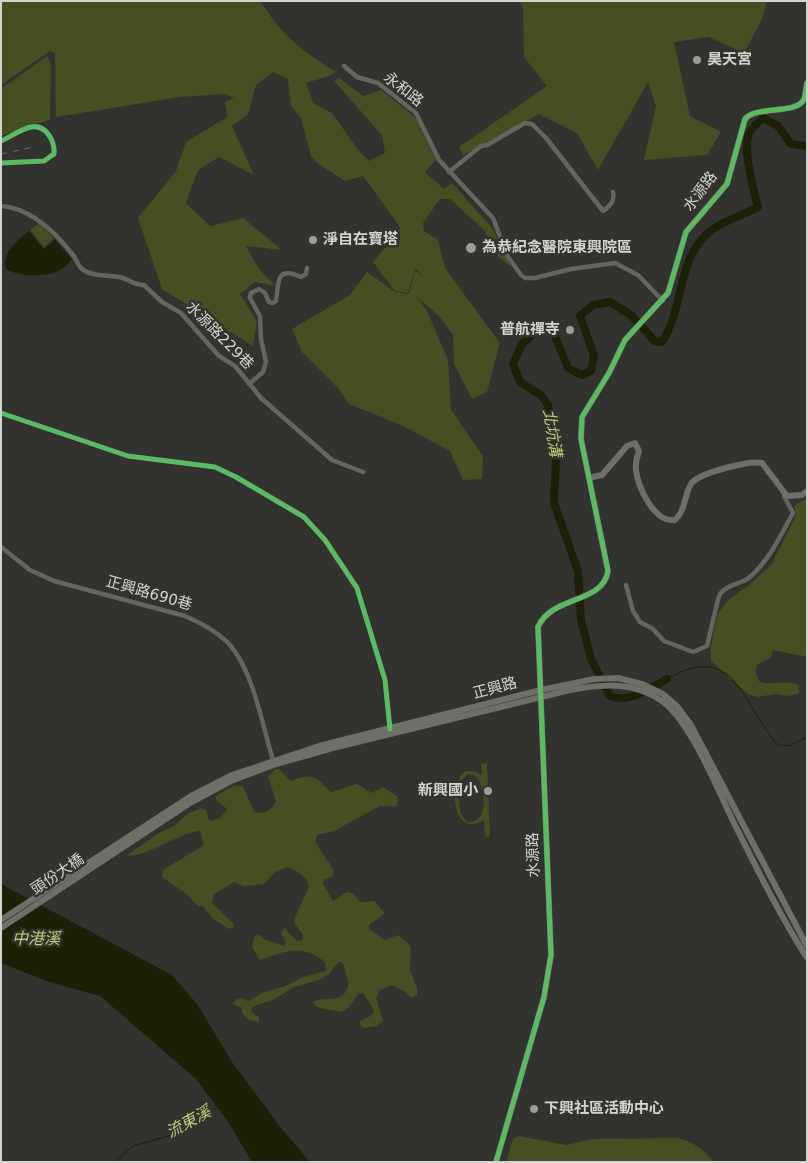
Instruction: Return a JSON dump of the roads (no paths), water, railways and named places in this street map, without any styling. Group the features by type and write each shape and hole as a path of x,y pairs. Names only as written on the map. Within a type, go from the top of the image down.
{"main road":[{"name":"水源路","path":"496,1162 544,997 551,955 538,626 546,615 572,600 586,596 601,586 608,571 581,439 582,417 609,374 618,350 663,301 668,293 686,232 727,184 745,119 752,113 793,107 801,103 804,99 807,83"},
{"path":"589,478 602,475 627,446 635,443 639,451 636,462 639,482 648,502 662,517 668,520 675,520 680,515 692,482 734,466 757,462 762,463 782,492 787,496 795,496 807,491"},
{"name":"正興路","path":"126,841 191,796 232,775 273,760 318,746 541,690 618,678 654,689 677,706 691,725 807,946"},
{"name":"正興路","path":"607,681 621,684 662,701 676,713 715,783 789,930 807,958"},
{"name":"正興路","path":"126,841 231,781 276,764 596,682"},
{"name":"頭份大橋","path":"1,920 126,841"},
{"name":"頭份大橋","path":"1,928 126,841"}],"street":[{"name":"永和路","path":"344,66 357,77 378,83 416,113 439,160 494,218 508,257 525,278 535,278 572,269 615,263 638,275 663,301"},
{"path":"449,172 480,146 487,145 525,123 532,124 546,138 603,211 610,206 614,198 613,192"},
{"name":"水源路229巷","path":"1,206 28,214 41,222 74,257 80,268 86,271 124,278 135,285 144,284 162,302 182,313 209,347 235,366 261,398 332,460 363,472"},
{"path":"249,384 263,372 266,362 261,339 260,316 250,298 251,293 259,290 265,293 269,302 273,303 276,301 278,279 284,274 292,273 301,277 306,274 307,268"},
{"path":"626,585 633,611 640,622 653,629 664,640 696,651 707,646 719,594 728,587 748,579 770,556 793,513 782,492"},
{"name":"正興路690巷","path":"1,546 30,570 54,581 185,616 204,625 221,637 240,660 249,681 273,760"}],"water":[{"path":"29,231 44,249 55,240 72,259 66,266 51,274 32,276 6,269 5,263 8,252"},
{"name":"中港溪","path":"1,884 172,975 197,1004 232,1062 282,1129 310,1162 252,1162 226,1119 196,1079 100,996 49,982 1,963"}],"waterway":[{"name":"北坑溝","path":"667,679 632,697 617,698 610,696 591,659 581,620 578,571 554,503 556,460 548,405 542,396 520,382 513,364 522,344 540,324 552,329 568,368 582,375 591,371 594,355 580,316 593,305 610,302 631,315 655,341 662,342 674,314 691,255 699,242 715,227 758,207 748,162 747,143 750,131 763,118 778,126 791,144 807,146"},
{"name":"北坑溝","path":"667,679 690,669 709,667 723,672 735,682 765,729 778,745 789,746 807,737"},
{"name":"流東溪","path":"115,1162 133,1146 175,1134 219,1106"}],"railway":[{"path":"1,154 33,147"}],"place":[{"name":"昊天宮","path":"697,60"},
{"name":"淨自在寶塔","path":"313,240"},
{"name":"為恭紀念醫院東興院區","path":"471,248"},
{"name":"普航禪寺","path":"570,330"},
{"name":"新興國小","path":"488,791"},
{"name":"下興社區活動中心","path":"534,1109"}]}
